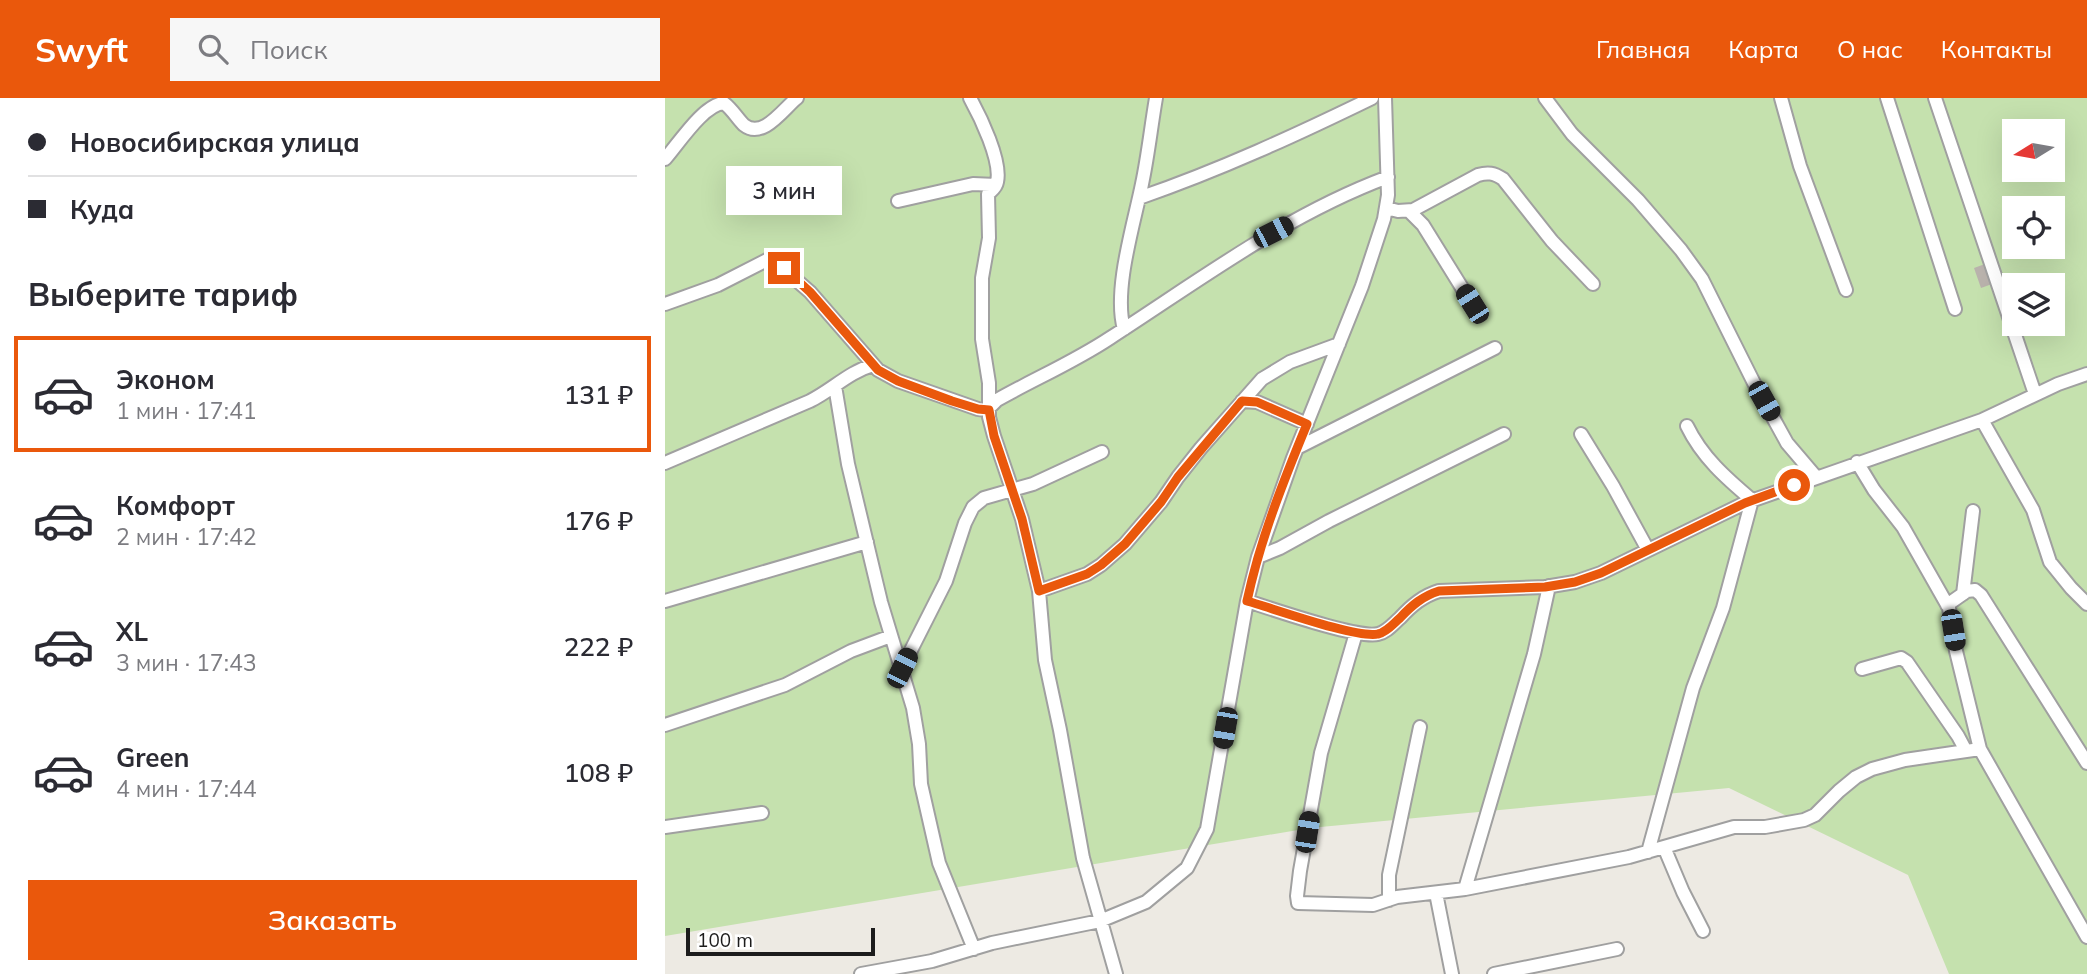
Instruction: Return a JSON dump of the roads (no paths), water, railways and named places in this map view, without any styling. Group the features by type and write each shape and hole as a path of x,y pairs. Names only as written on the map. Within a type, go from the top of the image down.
{"street":[{"path":"665,159 702,115 714,105 724,103 751,129 768,125 797,98"},
{"path":"970,98 997,164 998,175 996,185 988,194 989,238 982,278 982,339 989,383 989,410 994,436 1022,519 1039,591 1045,660 1061,730 1083,858 1116,974"},
{"path":"1124,329 1120,312 1124,270 1156,98"},
{"path":"1139,198 1255,153 1372,98"},
{"path":"861,974 932,961 992,943 1100,921 1146,902 1187,868 1207,829 1247,601 1258,557 1297,447 1362,286 1386,208 1388,177 1385,98"},
{"path":"1545,98 1572,134 1638,200 1695,266 1787,443 1816,477"},
{"path":"1781,98 1800,166 1846,290"},
{"path":"1887,98 1955,309"},
{"path":"1935,98 2035,394"},
{"path":"1386,208 1409,211 1478,175 1495,174 1503,179 1552,241 1594,284"},
{"path":"989,410 997,400 1087,352 1273,232 1388,177"},
{"path":"898,201 973,184 996,185"},
{"path":"1409,211 1423,225 1472,304"},
{"path":"665,304 718,285 771,258 810,292 873,365 898,381 978,409 989,410"},
{"path":"1039,591 1087,574 1125,544 1262,379 1277,369 1339,344"},
{"path":"1297,447 1495,348"},
{"path":"665,463 810,401 853,373 873,365"},
{"path":"1247,601 1356,632 1378,634 1390,628 1426,595 1439,591 1549,586 1575,582 1601,573 1752,500 1982,420 2035,394 2087,374"},
{"path":"835,386 848,464 881,602 915,718 921,784 939,863 974,948"},
{"path":"1242,401 1257,402 1307,424"},
{"path":"1982,420 2033,510 2050,562 2087,604"},
{"path":"1688,426 1702,453 1752,500"},
{"path":"1581,434 1648,550"},
{"path":"1258,557 1504,435"},
{"path":"902,668 946,581 965,523 974,507 984,498 1013,491 1053,476 1102,452"},
{"path":"1857,462 1874,490 1903,527 1947,605 1980,749 2087,937"},
{"path":"1648,852 1693,688 1723,608 1752,500"},
{"path":"1963,594 1973,511"},
{"path":"665,601 867,542"},
{"path":"1465,889 1534,654 1549,586"},
{"path":"1947,605 1963,594 1975,590 1981,595 2087,763"},
{"path":"1356,632 1321,753 1298,903 1373,905 1397,897 1465,889 1648,852 1734,827 1765,827 1804,820 1815,815 1856,777 1872,769 1905,760 1980,749"},
{"path":"665,725 785,685 851,651 891,636"},
{"path":"1863,669 1901,658 1907,662 1966,751"},
{"path":"1389,900 1389,875 1420,727"},
{"path":"665,827 762,813"},
{"path":"1664,847 1703,931"},
{"path":"1436,893 1452,974"},
{"path":"1494,974 1617,949"}]}
